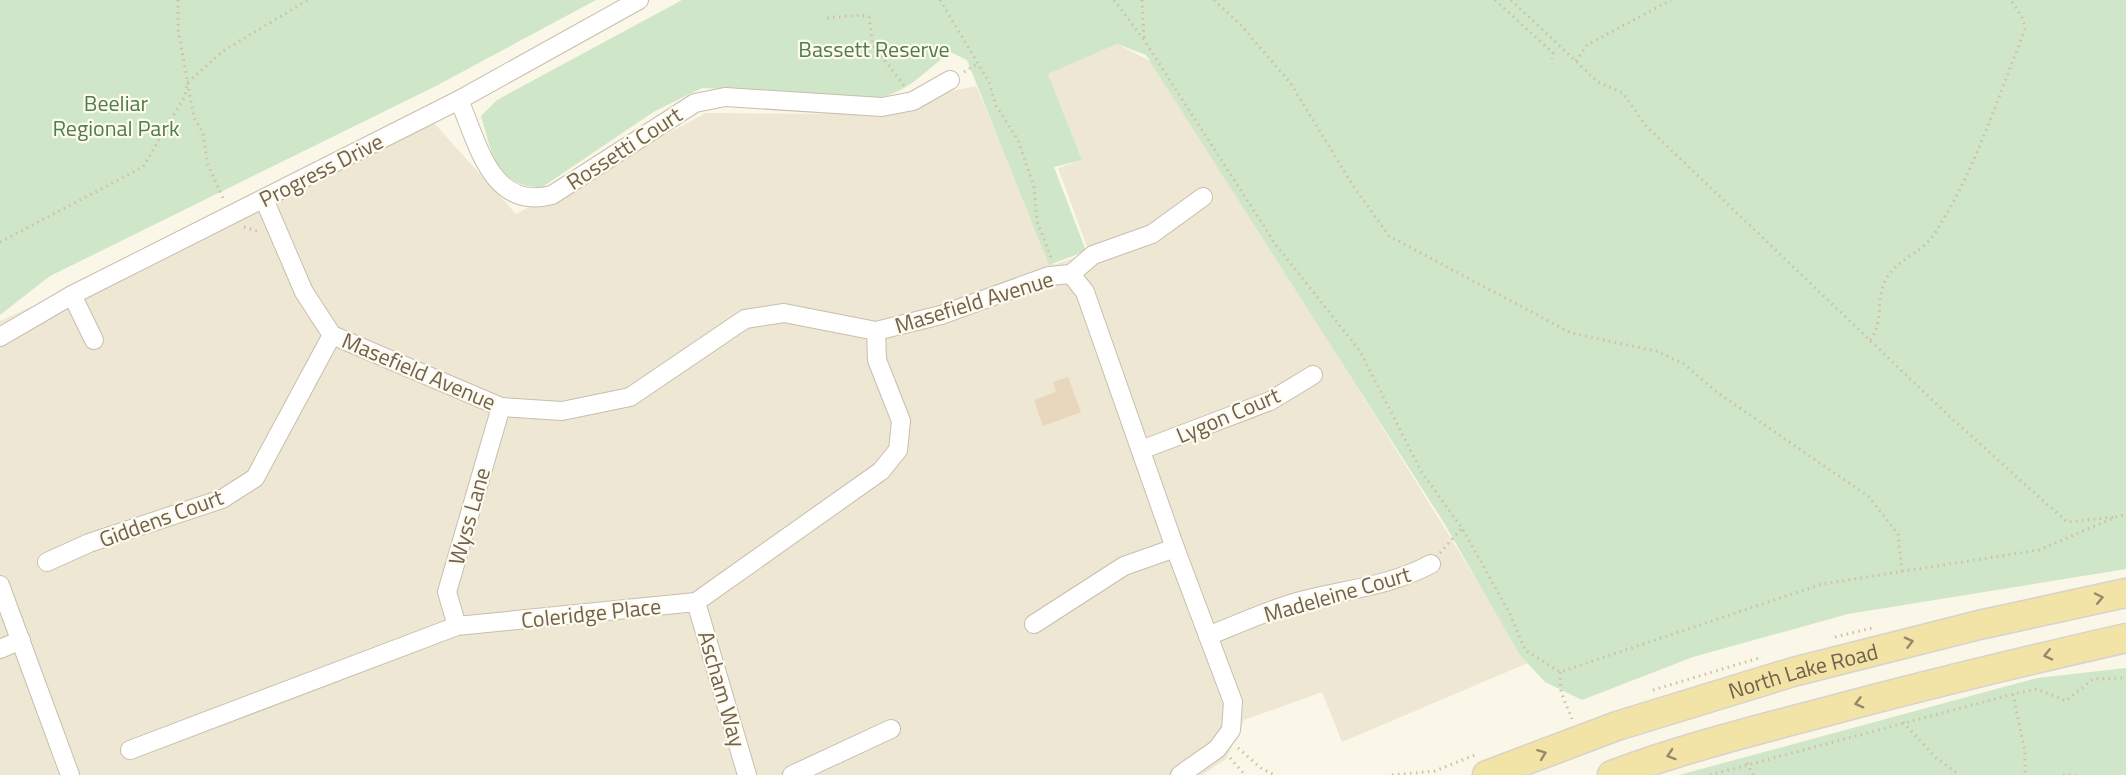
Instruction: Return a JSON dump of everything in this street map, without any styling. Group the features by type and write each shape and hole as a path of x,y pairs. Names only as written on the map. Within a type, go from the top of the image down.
{"main road":[{"name":"North Lake Road","path":"1487,775 1617,726 1793,672 1979,625 2126,593"},
{"name":"North Lake Road","path":"1612,775 1756,730 1988,669 2126,638"}],"street":[{"name":"Progress Drive","path":"0,337 72,295 459,100 639,0"},
{"name":"Rossetti Court","path":"459,100 491,174 504,188 525,198 552,195 683,109 709,99 725,97 882,106 916,100 950,80"},
{"path":"1071,274 1093,255 1152,234 1203,197"},
{"name":"Masefield Avenue","path":"264,200 304,292 332,335 501,406 561,411 630,397 746,320 784,313 876,331 941,315 1049,276 1071,274 1085,292 1175,548 1233,702 1228,733"},
{"path":"72,295 94,340"},
{"name":"Coleridge Place","path":"130,750 457,626 696,602 881,471 898,450 901,421 877,360 876,331"},
{"name":"Giddens Court","path":"48,562 89,543 222,499 255,478 332,335"},
{"name":"Lygon Court","path":"1141,450 1270,401 1313,375"},
{"name":"Wyss Lane","path":"457,626 447,592 501,406"},
{"path":"1034,624 1124,566 1175,548"},
{"name":"Madeleine Court","path":"1208,636 1290,604 1383,585 1431,564"},
{"path":"0,585 70,775"},
{"name":"Ascham Way","path":"696,602 747,775"},
{"path":"0,649 21,640"},
{"path":"792,775 891,729"},
{"path":"1180,775 1217,749 1228,733"}],"path":[{"path":"178,0 178,29 187,83 194,118 203,133 208,165 236,226 251,227 265,234"},
{"path":"0,242 143,167 185,96 187,83 223,51 308,0"},
{"path":"1114,0 1144,40 1276,245 1360,351 1421,471 1462,528 1510,614 1525,651 1560,672 1822,584 2039,550 2118,516"},
{"path":"1142,0 1144,40"},
{"path":"1214,0 1240,24 1291,84 1352,184 1389,236 1571,333 1656,351 1684,364 1727,399 1868,496 1898,534 1902,572"},
{"path":"1495,0 1552,53 1552,58"},
{"path":"1511,0 1598,82 1623,93 1646,126 1869,340 2067,522 2126,515"},
{"path":"1576,61 1587,45 1662,2 1671,0"},
{"path":"1869,340 1876,332 1881,290 1888,277 1899,263 1920,249 1933,236 1972,168 1996,111 2025,30 2023,19 2011,0"},
{"path":"827,18 869,17 873,45 916,100"},
{"path":"1431,564 1462,528"},
{"path":"1560,672 1561,692 1572,719"},
{"path":"1710,775 1747,763 2013,694 2037,689 2066,701 2093,679 2126,678"},
{"path":"2013,694 2025,752 2025,775"},
{"path":"1903,723 1936,758 1960,775"},
{"path":"1228,733 1262,769 1275,775"},
{"path":"1747,763 1753,775"},
{"path":"2063,775 2076,775"}],"shaded area":[{"path":"1117,44 1158,65 1528,663 1342,742 1322,692 1244,720 1226,759 1202,775 0,775 0,321 433,122 516,214 706,113 841,114 976,86 1054,265 1089,252 1058,168 1082,160 1048,74"}],"green space":[{"name":"Beeliar Regional Park","path":"0,0 596,0 436,86 50,276 0,315"},
{"name":"Bassett Reserve","path":"682,0 2126,0 2126,569 1848,614 1693,657 1582,700 1545,682 1520,655 1444,523 1146,55 1117,44 1048,74 1082,160 1054,167 1086,251 1049,265 967,60 950,52 906,87 875,98 702,88 655,111 541,188 514,181 505,174 493,155 481,116 497,100"},
{"path":"2126,668 2126,775 1679,775 2037,678"}],"building":[{"path":"1068,377 1081,412 1043,426 1034,400 1056,392 1053,382"}]}
